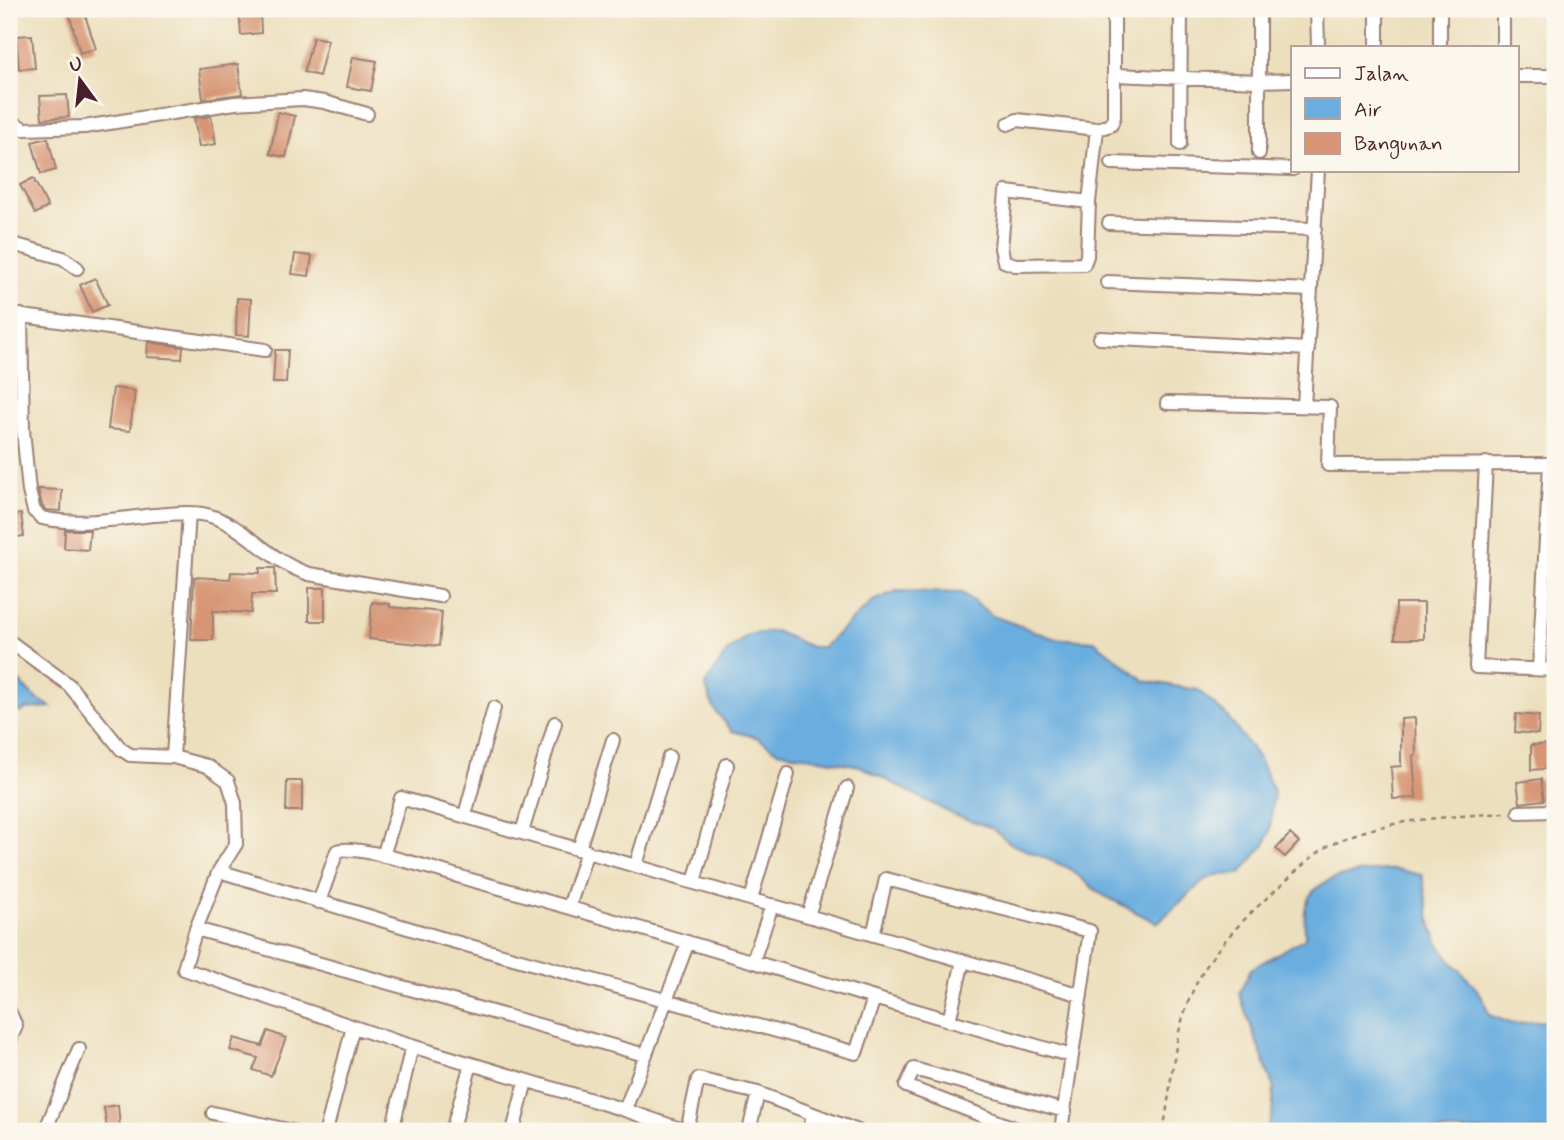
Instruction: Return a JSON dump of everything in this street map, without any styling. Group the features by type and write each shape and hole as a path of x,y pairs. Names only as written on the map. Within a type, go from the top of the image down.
{"street":[{"path":"1008,124 1017,120 1097,129 1107,127 1113,121 1114,9"},
{"path":"1181,9 1181,144"},
{"path":"1259,9 1259,153"},
{"path":"1317,9 1318,46"},
{"path":"1377,9 1377,46"},
{"path":"1440,9 1440,46"},
{"path":"1503,9 1503,46"},
{"path":"1115,75 1291,80"},
{"path":"1518,76 1555,76"},
{"path":"9,120 24,129 72,128 235,103 291,100 324,102 367,114"},
{"path":"1089,202 1006,192 1001,248 1004,261 1015,265 1084,264 1087,257 1089,202 1097,129"},
{"path":"1112,163 1291,169"},
{"path":"1304,406 1318,172"},
{"path":"1109,223 1315,229"},
{"path":"9,243 63,258 77,268"},
{"path":"1107,282 1311,290"},
{"path":"265,350 15,314 23,430 29,491 34,511 41,518 51,520 98,521 206,514 224,521 291,568 309,574 440,596"},
{"path":"1100,338 1308,349"},
{"path":"1167,403 1330,407 1328,465 1550,464 1539,669"},
{"path":"1486,463 1476,667 1555,670"},
{"path":"173,757 189,513"},
{"path":"9,641 69,685 121,749 130,755 173,757 207,766 228,781 233,792 236,844 219,871 196,929 184,969 353,1027 687,1131 698,1079 758,1093 858,1131"},
{"path":"465,815 494,708"},
{"path":"522,832 555,723"},
{"path":"569,907 613,740"},
{"path":"636,865 668,757"},
{"path":"694,882 727,765"},
{"path":"751,899 788,775"},
{"path":"808,916 847,788"},
{"path":"383,856 401,798 1081,995"},
{"path":"1519,812 1555,811"},
{"path":"319,902 337,851 345,849 383,856 569,907 1072,1056"},
{"path":"219,871 441,938 856,1053 874,999"},
{"path":"873,935 886,879 1090,930 1061,1131"},
{"path":"753,961 772,905"},
{"path":"196,929 645,1055"},
{"path":"625,1110 688,942"},
{"path":"948,1021 963,961"},
{"path":"9,1011 16,1026 10,1035"},
{"path":"326,1131 353,1027"},
{"path":"392,1131 412,1046"},
{"path":"46,1131 79,1049"},
{"path":"452,1131 471,1064"},
{"path":"1022,1131 906,1086 914,1069 1065,1111"},
{"path":"513,1131 526,1081"},
{"path":"749,1131 758,1093"},
{"path":"213,1113 292,1131"},
{"path":"809,1131 813,1114"},
{"path":"9,1127 20,1131"}],"path":[{"path":"1163,1131 1181,1026 1196,984 1217,949 1240,922 1325,848 1357,835 1433,819 1519,812"}],"water":[{"path":"897,591 962,593 993,616 1053,638 1094,641 1145,681 1198,690 1227,716 1259,759 1274,792 1270,831 1265,844 1240,874 1216,875 1205,880 1157,923 1099,893 1069,868 1011,844 992,828 954,815 860,766 777,751 756,737 732,731 714,709 705,685 727,652 748,635 775,631 811,647 823,647 873,601"},
{"path":"9,671 33,696 51,707 25,709 21,713 9,703"},
{"path":"1395,869 1422,875 1437,940 1448,958 1480,994 1489,1015 1513,1024 1555,1020 1555,1131 1266,1131 1272,1115 1274,1089 1239,993 1251,969 1305,938 1305,910 1309,897 1317,888 1341,876"}],"building":[{"path":"68,9 83,9 96,49 80,53"},
{"path":"239,9 260,9 261,33 241,35"},
{"path":"32,35 35,68 19,69 16,36"},
{"path":"313,37 328,40 319,76 304,72"},
{"path":"353,57 377,61 371,91 347,87"},
{"path":"238,64 242,94 203,99 199,69"},
{"path":"67,95 69,117 42,119 40,96"},
{"path":"278,112 295,116 286,157 270,154"},
{"path":"211,116 216,144 199,147 194,118"},
{"path":"48,138 56,170 41,174 32,142"},
{"path":"33,178 48,207 35,214 20,185"},
{"path":"295,254 312,256 309,276 292,274"},
{"path":"95,278 108,305 92,312 80,285"},
{"path":"237,298 251,299 249,336 236,335"},
{"path":"148,342 183,347 182,359 147,357"},
{"path":"275,350 288,350 286,383 273,383"},
{"path":"113,388 135,391 130,431 108,429"},
{"path":"38,489 62,490 61,511 46,510 42,506"},
{"path":"21,514 24,536 9,538 9,516"},
{"path":"65,530 90,530 88,550 64,548"},
{"path":"260,568 275,568 276,594 252,594 251,613 213,611 213,640 191,640 194,577 230,579 231,572 260,573"},
{"path":"309,588 325,588 325,621 309,621"},
{"path":"372,602 390,604 390,607 442,612 439,646 369,639"},
{"path":"1396,603 1424,603 1424,639 1395,639"},
{"path":"1516,714 1539,716 1538,734 1515,732"},
{"path":"1415,718 1416,755 1413,756 1416,798 1393,799 1391,767 1401,766 1401,719"},
{"path":"1555,744 1555,768 1531,770 1531,745"},
{"path":"1541,779 1544,800 1520,803 1517,782"},
{"path":"287,781 302,781 302,811 286,811"},
{"path":"1290,834 1299,842 1285,857 1276,849"},
{"path":"268,1031 286,1038 271,1076 253,1070 258,1058 230,1050 234,1038 262,1046"},
{"path":"118,1105 120,1128 107,1130 104,1107"}]}
